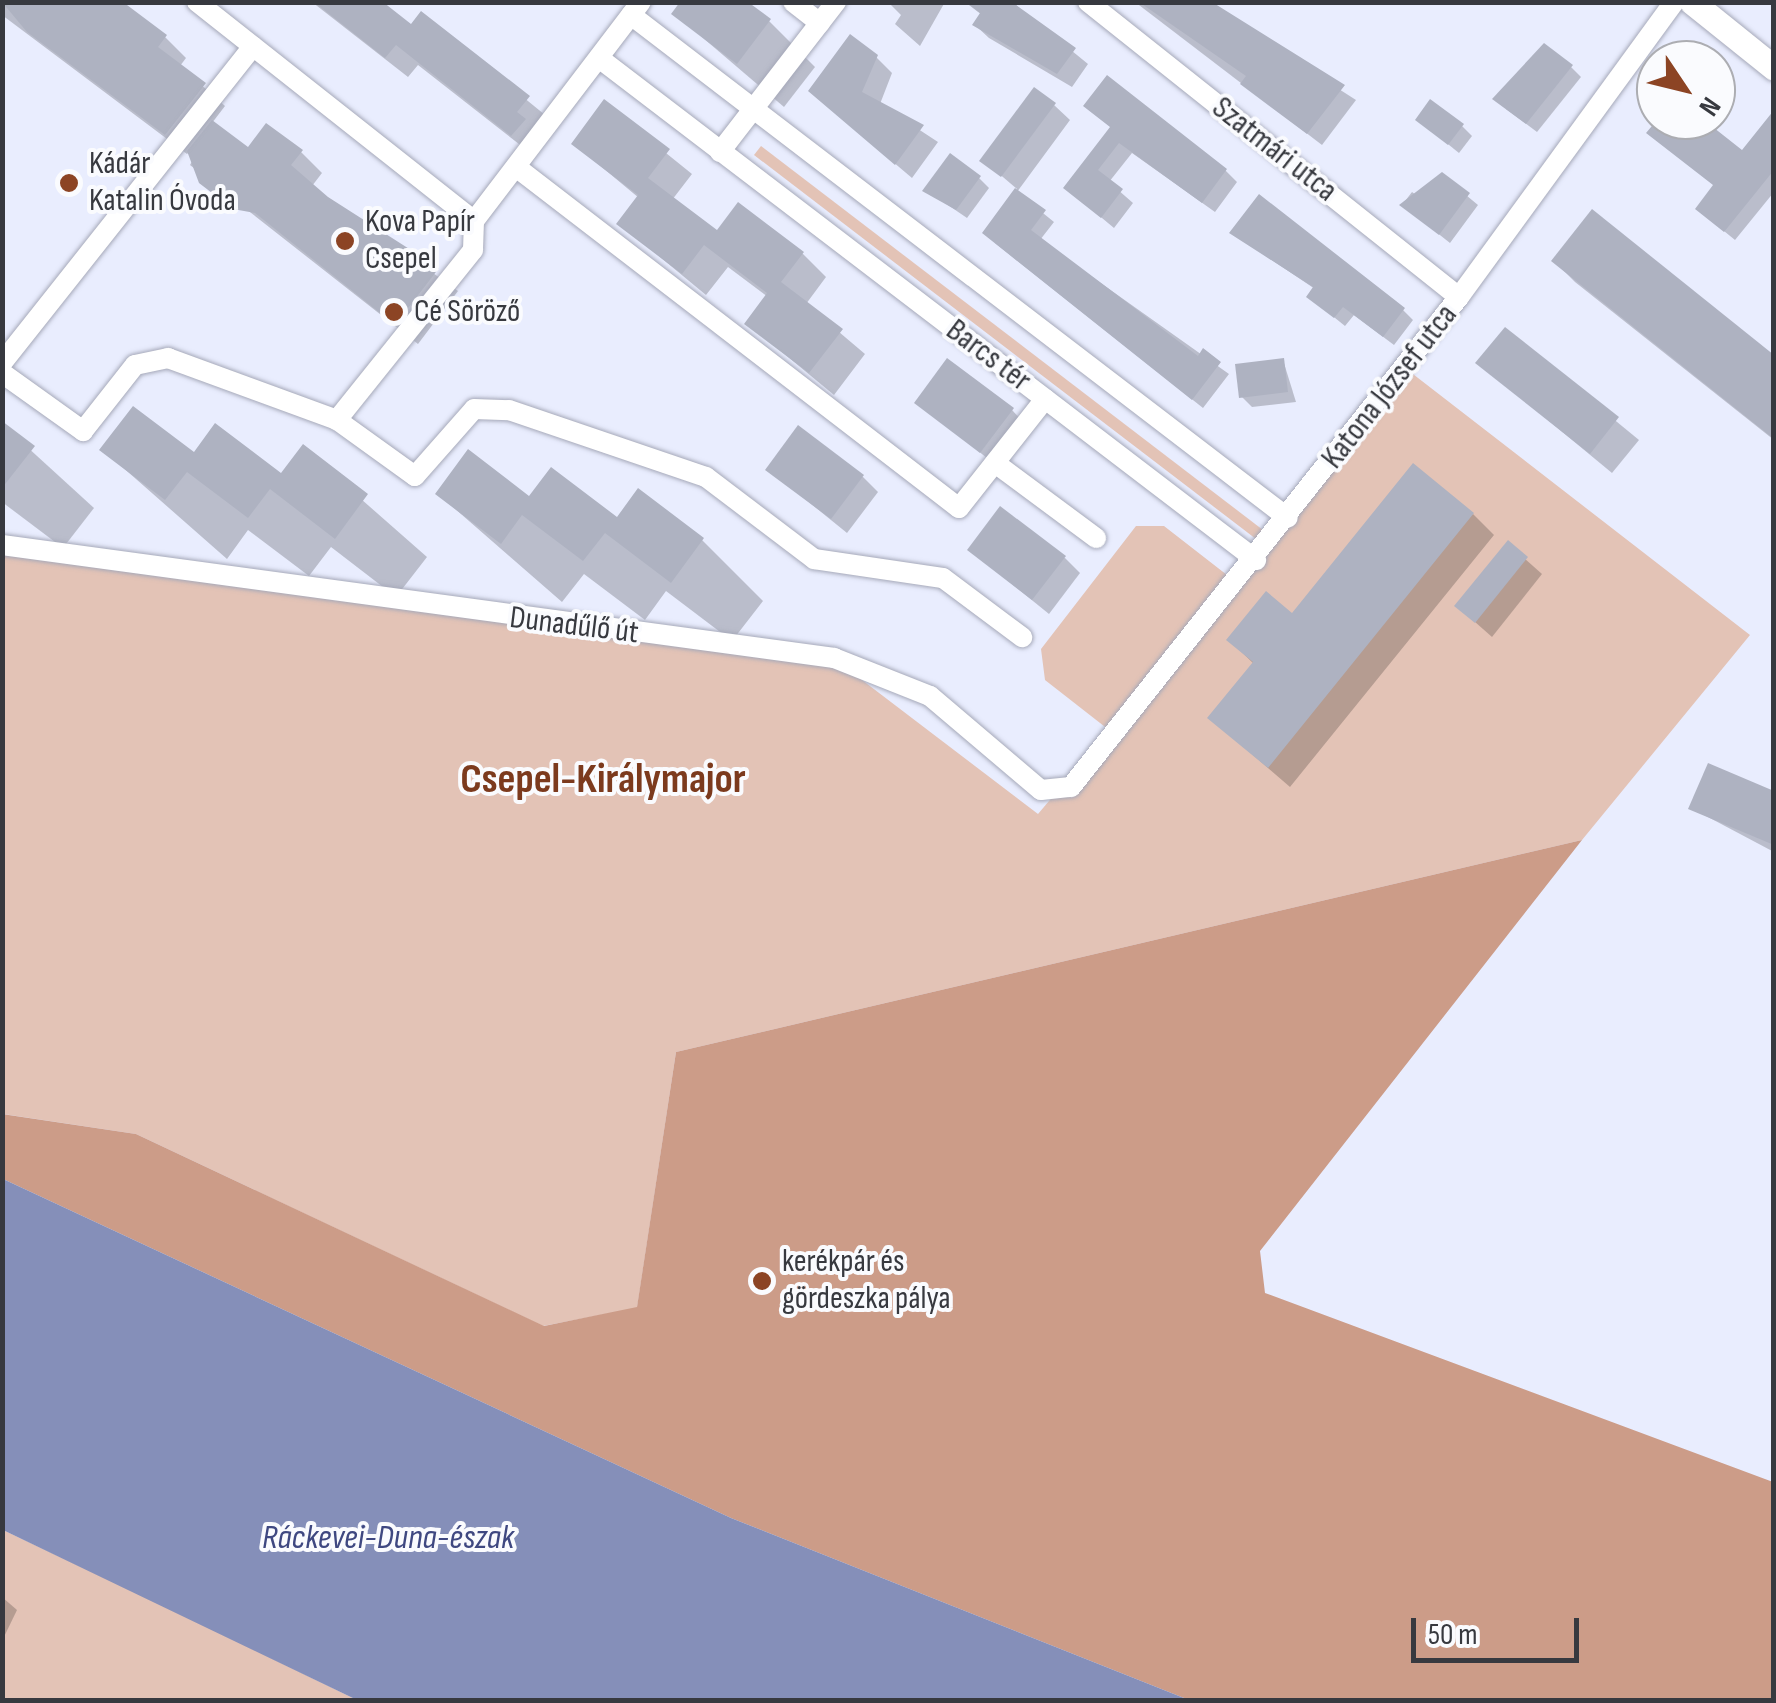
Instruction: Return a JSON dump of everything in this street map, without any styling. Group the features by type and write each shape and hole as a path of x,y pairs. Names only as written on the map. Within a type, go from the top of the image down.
{"street":[{"path":"197,2 474,221"},
{"path":"793,2 820,23"},
{"path":"720,152 836,2"},
{"name":"Szatmári utca","path":"1088,2 1460,297"},
{"name":"Katona József utca","path":"1094,762 1460,297 1674,2"},
{"path":"1692,2 1774,68"},
{"path":"337,420 473,250 474,221 636,9"},
{"name":"Barcs tér","path":"636,9 753,109 1288,518"},
{"path":"2,363 253,46"},
{"name":"Barcs tér","path":"598,58 1256,560"},
{"path":"516,168 959,508 1046,399"},
{"path":"2,373 83,431 135,365 168,358 337,420 415,476 474,409 510,410 706,477 814,559 943,578 1022,638"},
{"path":"995,463 1096,538"},
{"name":"Dunadűlő út","path":"2,545 834,658 930,696 1041,790 1070,787 1094,762"}],"shaded area":[{"path":"761,146 1263,530 1256,539 754,155"},
{"path":"1409,371 1750,635 1582,840 676,1052 637,1308 543,1326 136,1134 3,1114 2,544 820,648 1038,814 1109,730 1045,680 1041,649 1136,526 1164,526 1227,575"},
{"path":"1582,840 1260,1251 1265,1293 1773,1482 1773,1700 1189,1700 731,1518 3,1179 2,1114 136,1134 544,1326 637,1307 676,1052"},
{"path":"3,1530 162,1605 357,1700 3,1700"}],"water":[{"name":"Ráckevei-Duna-észak","path":"3,1179 731,1518 1189,1700 357,1700 3,1530"}],"building":[{"path":"2,2 123,2 167,35 158,47 206,83 165,135 27,32"},
{"path":"314,2 383,2 411,24 421,11 530,96 517,112 526,119 511,136 396,45 385,58"},
{"path":"680,2 748,2 771,19 737,64 671,14"},
{"path":"966,2 1012,2 1076,48 1057,74 972,25 980,13"},
{"path":"1139,2 1212,2 1345,85 1307,134 1240,84 1246,76"},
{"path":"850,34 878,55 862,92 924,125 895,165 808,91"},
{"path":"1544,43 1573,65 1526,124 1492,99"},
{"path":"1107,75 1227,169 1202,203 1119,143 1098,170 1123,189 1101,218 1063,188 1110,127 1083,106"},
{"path":"1034,87 1056,103 1001,177 979,161"},
{"path":"604,99 670,149 648,178 717,230 738,202 804,252 781,282 843,329 809,373 744,324 767,293 704,245 682,274 616,224 638,195 571,144"},
{"path":"1430,99 1464,124 1448,145 1415,120"},
{"path":"1774,110 1774,170 1724,232 1695,209 1713,185 1655,140 1729,140 1742,150"},
{"path":"212,120 248,147 266,123 303,150 291,165 328,197 439,268 395,325 255,213 233,209 199,183 187,151"},
{"path":"950,153 981,176 956,210 922,191"},
{"path":"1442,172 1470,193 1439,235 1399,205"},
{"path":"1015,188 1046,210 1031,230 1198,356 1203,348 1221,362 1192,400 982,233"},
{"path":"1259,194 1405,308 1383,337 1343,307 1334,318 1306,297 1313,287 1229,233"},
{"path":"1592,209 1774,355 1774,439 1551,261"},
{"path":"1505,327 1619,417 1590,454 1475,363"},
{"path":"947,358 1014,408 980,453 914,403"},
{"path":"1284,358 1288,392 1239,398 1235,364"},
{"path":"133,406 194,452 215,423 281,473 303,444 368,494 335,539 270,489 248,518 187,472 165,500 99,450"},
{"path":"2,421 35,446 2,488"},
{"path":"798,425 864,475 831,519 765,470"},
{"path":"468,449 529,496 551,467 617,517 638,488 704,538 671,583 605,533 583,561 522,515 501,544 435,494"},
{"path":"1413,463 1474,513 1268,768 1207,718 1253,662 1226,640 1266,591 1292,613"},
{"path":"1000,506 1066,556 1032,600 967,550"},
{"path":"1508,540 1528,557 1475,623 1454,606"},
{"path":"1708,763 1774,791 1774,845 1688,809"}],"place":[{"name":"Kádár Katalin Óvoda","path":"69,183"},
{"name":"Kova Papír Csepel","path":"345,241"},
{"name":"Cé Söröző","path":"394,312"},
{"name":"kerékpár és gördeszka pálya","path":"762,1281"}],"district":[{"name":"Csepel-Királymajor","path":"603,780"}]}
